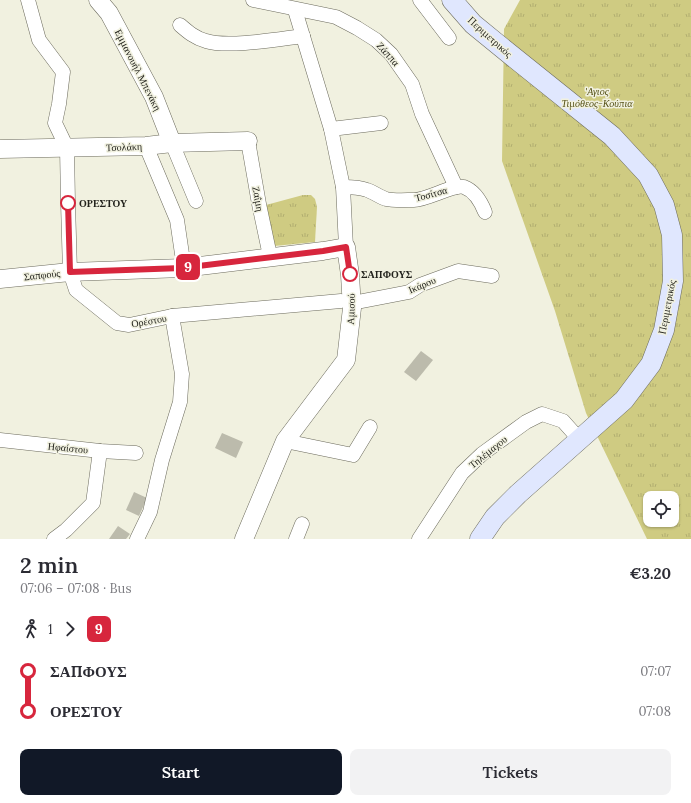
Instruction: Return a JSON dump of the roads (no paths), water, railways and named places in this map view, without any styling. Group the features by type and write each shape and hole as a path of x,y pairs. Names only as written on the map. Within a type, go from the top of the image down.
{"main road":[{"name":"Περιμετρικός","path":"452,0 474,24 511,56 612,136 648,176 664,205 672,234 673,280 664,330 651,364 624,400 518,494 495,517 480,539"}],"street":[{"path":"28,0 39,40 63,72 55,123 67,148"},
{"name":"Εμμανουήλ Μπενάκη","path":"98,0 109,13 154,97 172,143"},
{"name":"Ζάππα","path":"253,0 294,10 336,17 376,40 391,54 412,84 422,114 456,187"},
{"path":"420,0 449,38"},
{"name":"Αμισού","path":"244,539 285,441 346,360 346,302 350,275 346,247 343,187 331,129 294,10"},
{"path":"180,25 192,35 206,42 221,44 303,36"},
{"path":"331,129 381,123"},
{"name":"Τσολάκη","path":"0,149 146,146 172,143 248,141"},
{"name":"Ζαΐμη","path":"248,141 270,256"},
{"path":"172,143 196,201"},
{"path":"146,146 178,220 182,254"},
{"name":"Ορέστου","path":"67,148 70,272 76,290 117,323 129,325 172,316 182,374 180,402 162,460 150,512 137,539"},
{"name":"Τοσίτσα","path":"343,187 354,187 367,190 386,199 416,200 446,192 456,187 463,187 473,192 485,212"},
{"name":"Σαπφούς","path":"0,279 70,272 182,268 346,247"},
{"name":"Ικάρου","path":"172,316 346,302 409,292 420,285 458,271 492,276"},
{"name":"Τηλέμαχου","path":"419,539 462,473 482,454 526,422 542,414 563,420 579,439"},
{"path":"285,441 353,455 370,427"},
{"name":"Ηφαίστου","path":"0,440 100,451 136,453"},
{"path":"54,539 66,530 93,503 100,451"},
{"path":"296,539 302,524"}],"place":[{"name":"ΟΡΕΣΤΟΥ","path":"68,203"},
{"name":"ΣΑΠΦΟΥΣ","path":"350,274"}],"park label":[{"name":"'Αγιος Τιμόθεος-Κούπια","path":"597,96"}]}
